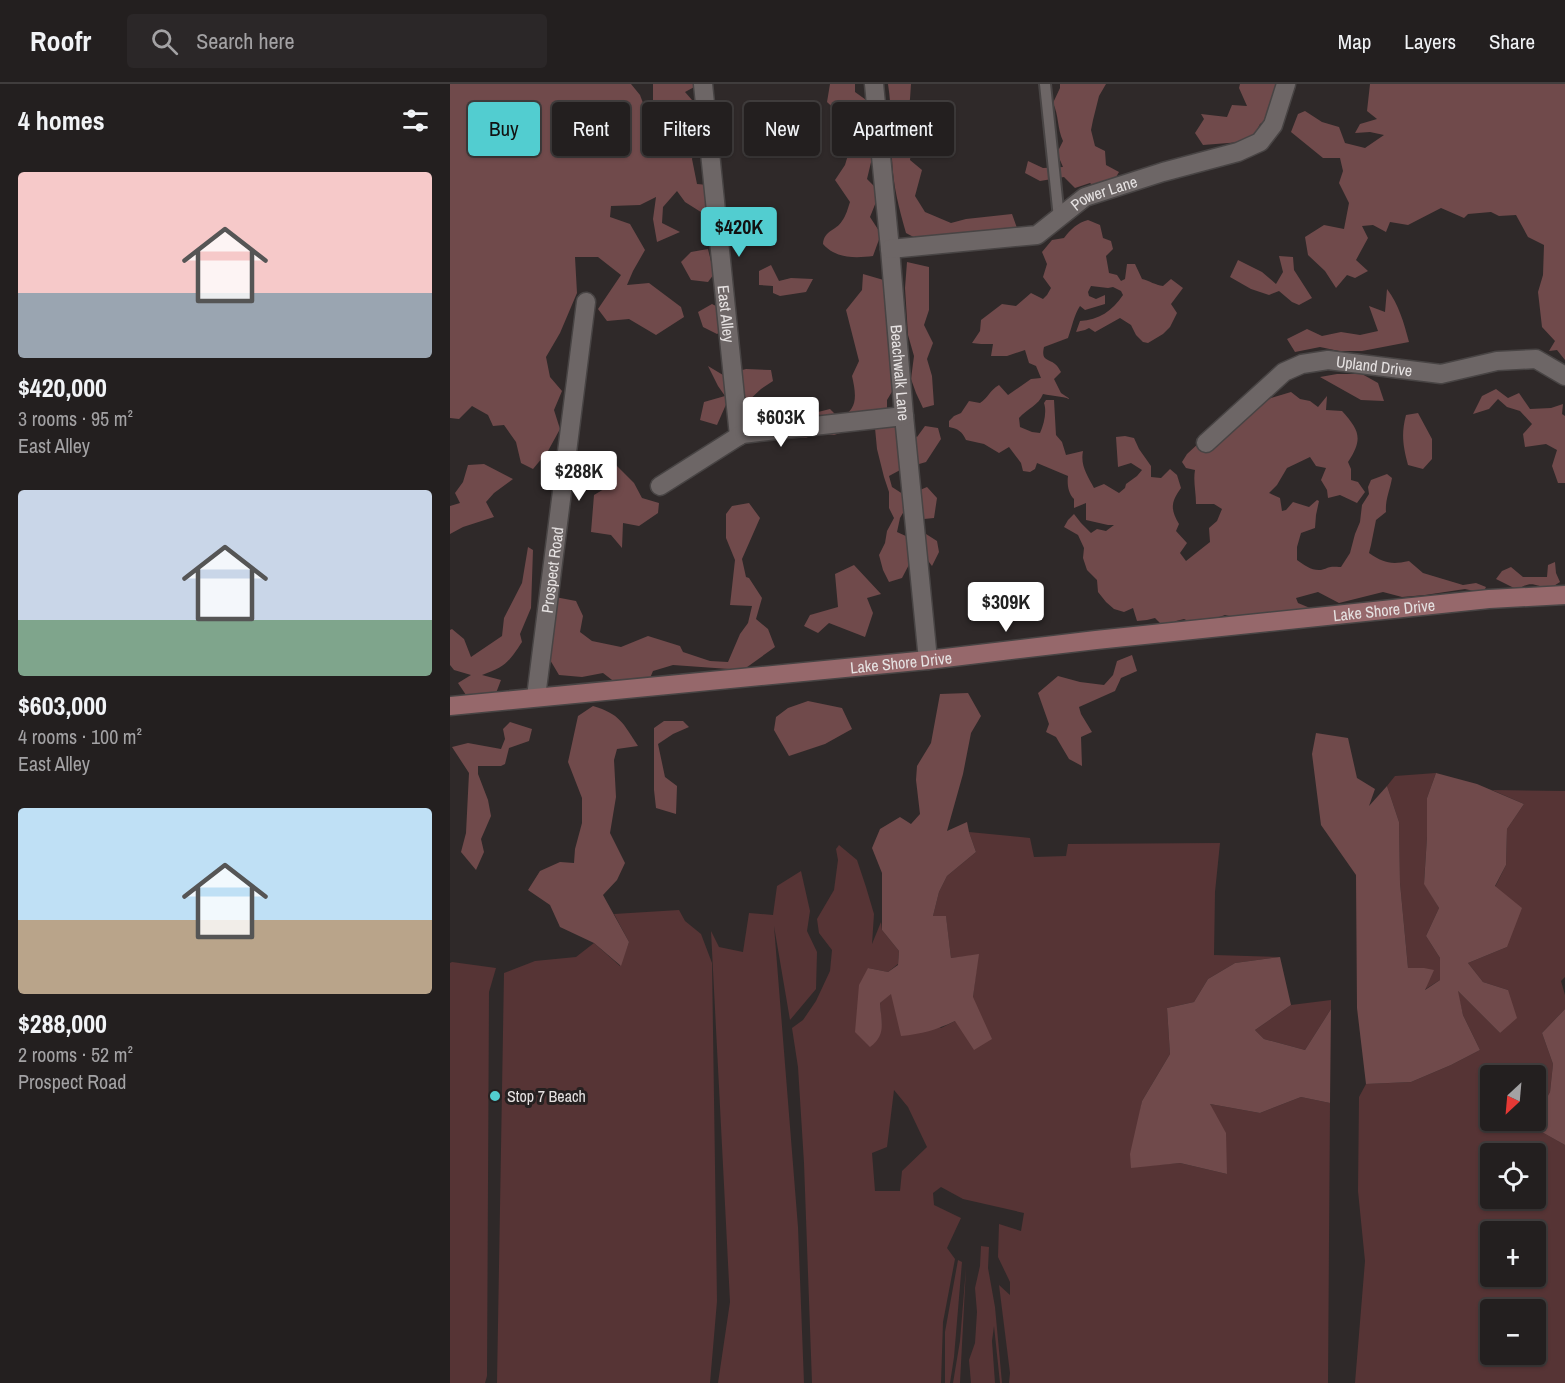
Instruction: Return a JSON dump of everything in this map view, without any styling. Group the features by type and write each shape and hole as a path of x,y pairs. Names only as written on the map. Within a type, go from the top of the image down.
{"street":[{"name":"East Alley","path":"703,84 739,436"},
{"name":"Beachwalk Lane","path":"874,84 928,660"},
{"name":"Power Lane","path":"890,249 1037,235 1085,197 1163,172 1238,153 1260,142 1273,125 1286,84"},
{"name":"Prospect Road","path":"536,697 586,302"},
{"name":"Upland Drive","path":"1206,443 1284,372 1302,364 1328,360 1441,374 1497,361 1536,359 1565,376"},
{"path":"660,486 742,434 904,416"},
{"name":"Lake Shore Drive","path":"450,706 928,660 1489,599 1565,595"}],"lane":[{"path":"1045,84 1059,218"}],"shaded area":[{"path":"450,84 631,84 643,102 642,156 693,156 697,184 708,185 709,199 704,214 685,202 677,191 663,207 662,223 680,232 657,242 653,219 656,197 640,205 611,206 610,217 630,224 645,250 627,285 649,283 681,307 684,317 656,335 629,319 607,321 598,309 621,275 598,257 575,257 577,293 560,333 546,357 550,377 562,391 554,410 560,429 548,451 533,469 521,463 516,442 504,425 493,426 488,415 472,406 459,419 450,418"},
{"path":"653,84 709,84 698,85 685,92 692,102 653,102"},
{"path":"830,84 855,84 855,92 869,102 832,102 832,107 827,102"},
{"path":"888,84 911,84 909,102 890,102"},
{"path":"1060,84 1106,84 1099,96 1091,130 1095,146 1105,151 1106,165 1119,172 1105,196 1090,183 1075,188 1064,177 1040,181 1025,173 1028,161 1043,168 1063,167 1057,153 1063,141 1053,103"},
{"path":"1240,84 1281,84 1277,113 1260,124 1253,138 1241,142 1203,145 1195,133 1204,119 1201,114 1227,117 1232,105 1247,106 1239,88"},
{"path":"1370,84 1565,84 1565,360 1557,350 1549,351 1555,341 1542,327 1538,292 1543,275 1544,245 1528,237 1516,215 1499,216 1491,212 1468,214 1464,218 1441,208 1408,225 1390,222 1386,232 1373,225 1362,226 1368,238 1356,260 1368,271 1355,278 1347,275 1336,288 1325,271 1308,255 1305,237 1324,225 1344,229 1349,203 1339,183 1343,171 1340,158 1323,158 1291,132 1298,114 1305,111 1322,122 1339,127 1345,143 1365,148 1384,135 1370,132 1355,133 1360,124 1377,119 1367,111"},
{"path":"848,156 873,156 867,179 880,192 870,217 881,234 873,256 840,255 823,244 828,233 840,224 850,202 835,180 845,165"},
{"path":"892,156 911,156 910,160 922,170 915,196 925,212 951,223 1012,214 1017,228 977,246 953,233 921,241 906,233 899,206"},
{"path":"1088,220 1100,225 1103,238 1111,241 1113,249 1106,256 1109,273 1117,275 1121,281 1125,279 1127,264 1135,264 1142,279 1163,286 1171,279 1183,288 1171,304 1177,313 1170,327 1148,343 1143,342 1131,325 1120,318 1095,332 1089,328 1076,332 1080,321 1104,314 1123,295 1121,291 1113,287 1091,286 1089,296 1096,299 1105,295 1105,304 1085,310 1080,306 1068,338 1044,347 1043,352 1045,359 1056,365 1061,372 1054,379 1061,393 1070,399 1043,394 1036,404 1019,418 1020,427 1040,433 1045,418 1044,403 1046,400 1054,400 1056,435 1062,442 1066,455 1083,451 1084,466 1094,488 1104,484 1119,493 1142,470 1131,463 1118,467 1116,437 1134,438 1151,466 1151,477 1161,478 1170,469 1177,475 1181,488 1175,497 1173,510 1179,524 1176,531 1187,543 1180,553 1186,561 1210,542 1209,528 1217,521 1222,509 1214,504 1196,504 1195,470 1186,468 1182,462 1187,454 1200,442 1271,398 1291,392 1318,407 1327,396 1326,410 1342,411 1356,430 1356,447 1348,462 1351,469 1351,480 1358,482 1365,492 1357,503 1340,495 1328,498 1327,490 1321,480 1326,468 1316,466 1310,457 1287,468 1277,485 1269,493 1280,498 1282,511 1293,502 1309,507 1317,500 1319,501 1315,528 1301,533 1297,547 1297,560 1314,570 1341,567 1350,553 1360,522 1362,505 1369,494 1368,487 1371,480 1387,474 1392,478 1386,512 1376,520 1369,553 1388,562 1409,561 1423,573 1463,585 1476,583 1486,587 1483,593 1465,589 1402,597 1383,592 1339,603 1318,592 1296,598 1298,603 1310,608 1308,621 1264,633 1254,616 1238,618 1225,615 1197,625 1184,619 1165,628 1155,618 1137,621 1133,608 1124,612 1114,609 1106,602 1098,592 1097,580 1087,570 1083,558 1084,548 1078,535 1064,527 1074,514 1091,533 1097,529 1106,531 1114,525 1086,520 1086,503 1074,508 1074,499 1068,488 1068,476 1037,463 1035,469 1030,472 1023,471 1021,463 1009,447 999,453 984,444 966,440 963,434 949,427 949,421 961,413 969,401 980,403 999,385 1008,395 1031,379 1041,378 1036,366 1029,363 1025,350 1007,356 991,356 993,344 972,343 980,331 981,320 1002,304 1016,306 1031,293 1043,299 1047,295 1051,288 1043,277 1047,264 1042,252 1052,240 1064,238 1074,227"},
{"path":"708,249 714,274 708,282 691,280 681,262 691,252"},
{"path":"1279,256 1293,257 1294,270 1312,298 1299,305 1279,291 1269,295 1251,289 1230,277 1238,260 1262,272 1276,284 1283,272"},
{"path":"907,262 929,267 929,310 924,325 933,343 927,359 932,376 934,405 923,408 911,379 914,356 908,335 905,288"},
{"path":"771,265 779,281 791,278 813,279 806,292 780,296 773,293 773,286 759,285 759,271"},
{"path":"863,274 887,281 885,308 893,390 887,400 887,422 917,437 925,426 938,428 941,439 926,462 902,469 889,476 892,487 906,496 927,487 937,498 934,518 924,519 907,506 900,518 897,532 908,537 913,546 926,534 937,541 939,552 932,566 926,558 913,557 902,578 889,582 879,555 894,518 889,508 889,492 877,449 875,428 849,430 834,435 815,433 806,438 776,437 754,427 746,418 751,413 770,417 793,406 803,414 830,409 839,418 850,411 855,395 852,376 859,361 846,310 862,290"},
{"path":"1387,289 1398,308 1409,342 1362,351 1339,351 1320,347 1295,352 1287,339 1307,329 1322,336 1341,332 1360,335 1378,331 1369,306 1385,312"},
{"path":"712,304 718,307 732,324 717,334 703,327 698,312"},
{"path":"708,366 723,375 746,369 771,370 773,381 746,403 728,400 717,425 700,420 704,402 725,396"},
{"path":"1362,374 1378,383 1384,401 1361,400 1320,377"},
{"path":"1496,389 1508,398 1519,393 1530,409 1551,408 1563,404 1565,483 1558,483 1552,466 1557,450 1546,444 1525,447 1523,434 1532,424 1520,411 1507,407 1498,399 1489,409 1473,414 1482,396"},
{"path":"1418,413 1432,439 1432,459 1423,469 1408,465 1403,440 1406,415"},
{"path":"599,461 614,463 634,483 642,498 659,503 658,513 639,526 623,523 622,548 611,535 591,532 594,495 604,489 598,478"},
{"path":"484,464 513,479 486,502 494,517 463,527 450,534 450,506 460,503 455,493 463,482 468,465"},
{"path":"749,503 760,518 742,559 746,577 762,598 756,619 768,629 775,647 743,670 673,665 653,671 645,690 629,693 603,673 582,677 559,675 540,643 555,597 576,601 583,616 580,632 592,641 621,647 648,636 680,646 683,652 710,661 728,662 740,634 748,623 752,606 730,605 735,560 726,538 726,514 732,506"},
{"path":"528,547 533,550 531,608 520,634 522,642 506,663 482,675 501,680 493,701 468,698 458,683 471,675 454,670 450,665 450,630 452,629 464,639 471,657 502,636 504,618 522,583"},
{"path":"1555,562 1560,582 1549,589 1529,584 1518,590 1496,579 1502,571 1511,567 1523,577 1547,577 1548,565"},
{"path":"854,565 881,594 867,598 873,613 865,637 829,623 818,633 804,626 810,615 838,607 835,574"},
{"path":"1132,655 1137,671 1121,678 1115,691 1079,707 1092,732 1081,737 1082,766 1069,759 1056,737 1046,732 1049,724 1038,693 1058,676 1104,685 1113,675 1117,661"},
{"path":"968,693 981,716 971,733 963,774 947,831 967,822 976,852 947,876 939,892 933,916 946,916 951,958 979,954 973,997 992,1039 974,1050 955,1021 929,1031 901,1036 891,994 880,1003 881,1033 870,1047 855,1032 859,985 868,968 888,972 898,965 899,951 882,930 882,873 872,848 880,829 900,817 911,824 920,814 916,780 917,766 931,743 940,694"},
{"path":"808,701 842,708 852,729 825,744 789,756 774,730 776,717 788,708"},
{"path":"593,706 609,712 620,720 638,746 617,749 614,760 616,797 610,833 625,863 617,880 603,895 629,942 621,966 594,943 560,927 550,905 528,890 540,871 560,862 574,863 582,823 582,798 568,762 578,716"},
{"path":"664,721 683,721 689,727 658,744 665,777 677,786 676,814 656,808 654,728"},
{"path":"510,722 532,729 529,741 509,748 505,764 478,766 478,774 488,800 491,816 481,839 484,852 476,870 461,852 466,833 469,773 452,747 468,743 501,749 505,739 503,729"},
{"path":"1316,733 1348,738 1357,778 1375,789 1369,806 1387,786 1399,822 1400,883 1408,968 1434,970 1425,990 1440,980 1440,958 1426,936 1439,908 1424,884 1427,798 1436,773 1477,784 1524,804 1507,829 1506,865 1495,886 1522,908 1507,947 1468,963 1483,982 1508,990 1517,1018 1500,1033 1458,991 1463,1015 1480,1050 1411,1082 1366,1084 1357,1008 1356,875 1321,825 1312,754"},
{"path":"1436,773 1427,798 1424,883 1439,908 1426,936 1440,958 1440,980 1424,990 1424,968 1408,968 1400,883 1399,822 1387,786 1395,776"},
{"path":"1492,790 1565,791 1565,977 1561,981 1565,995 1565,1009 1542,1033 1553,1064 1550,1092 1546,1099 1546,1065 1480,1065 1480,1131 1540,1131 1565,1145 1565,1383 1355,1383 1365,1261 1358,1191 1359,1097 1366,1084 1411,1082 1480,1050 1463,1015 1457,990 1500,1033 1508,990 1483,982 1468,963 1507,947 1495,887 1506,865 1507,829 1524,804"},
{"path":"969,832 1030,838 1034,857 1066,856 1068,844 1220,843 1215,892 1214,955 1280,957 1235,963 1208,979 1194,1002 1167,1008 1170,1054 1142,1101 1131,1167 1180,1163 1227,1174 1210,1104 1260,1113 1301,1097 1330,1103 1328,1383 1009,1383 1010,1373 999,1285 1010,1295 1010,1282 998,1257 999,1224 1021,1231 1024,1213 963,1199 941,1187 933,1193 934,1205 961,1218 947,1248 955,1259 943,1322 941,1383 812,1383 804,1163 798,1067 792,1028 803,1020 816,1001 830,971 832,950 819,933 817,919 834,890 838,860 836,849 839,845 857,860 874,914 872,944 881,922 882,930 899,951 898,964 888,972 868,968 882,1028 880,1003 891,993 941,1028 955,1021 973,997 978,955 951,958 946,917 933,916 939,892 947,876 976,852","holes":["894,1090 908,1107 927,1147 902,1171 900,1191 875,1191 872,1153 887,1147"]},
{"path":"801,871 810,911 807,931 817,952 816,989 790,1020 774,926 798,1227 804,1383 718,1383 730,1302 711,931 719,947 743,952 749,913 773,915 777,886"},
{"path":"679,910 685,921 701,934 712,963 717,1301 710,1383 497,1383 504,973 535,961 576,957 594,943 620,966 629,942 614,914"},
{"path":"1280,957 1291,1005 1255,1030 1264,1039 1305,1050 1331,1009 1330,1103 1301,1097 1260,1113 1210,1104 1226,1133 1227,1174 1180,1163 1131,1168 1130,1154 1142,1101 1170,1054 1167,1008 1194,1002 1208,979 1235,963"},
{"path":"450,963 496,968 489,992 487,1376 485,1383 450,1383"},
{"path":"1331,1000 1331,1009 1305,1050 1264,1039 1255,1030 1291,1005"},
{"path":"1565,1009 1565,1145 1540,1131 1546,1131 1546,1099 1550,1092 1553,1064 1542,1033"},
{"path":"981,1246 989,1247 988,1268 995,1307 1002,1383 1000,1383 994,1326 992,1341 995,1383 971,1383 969,1360 975,1343 977,1312 975,1288 980,1266"},
{"path":"958,1260 962,1262 954,1357 950,1383 945,1383 945,1332"},
{"path":"966,1268 960,1383 953,1383 960,1341"}],"place":[{"name":"Stop 7 Beach","path":"495,1096"}]}
